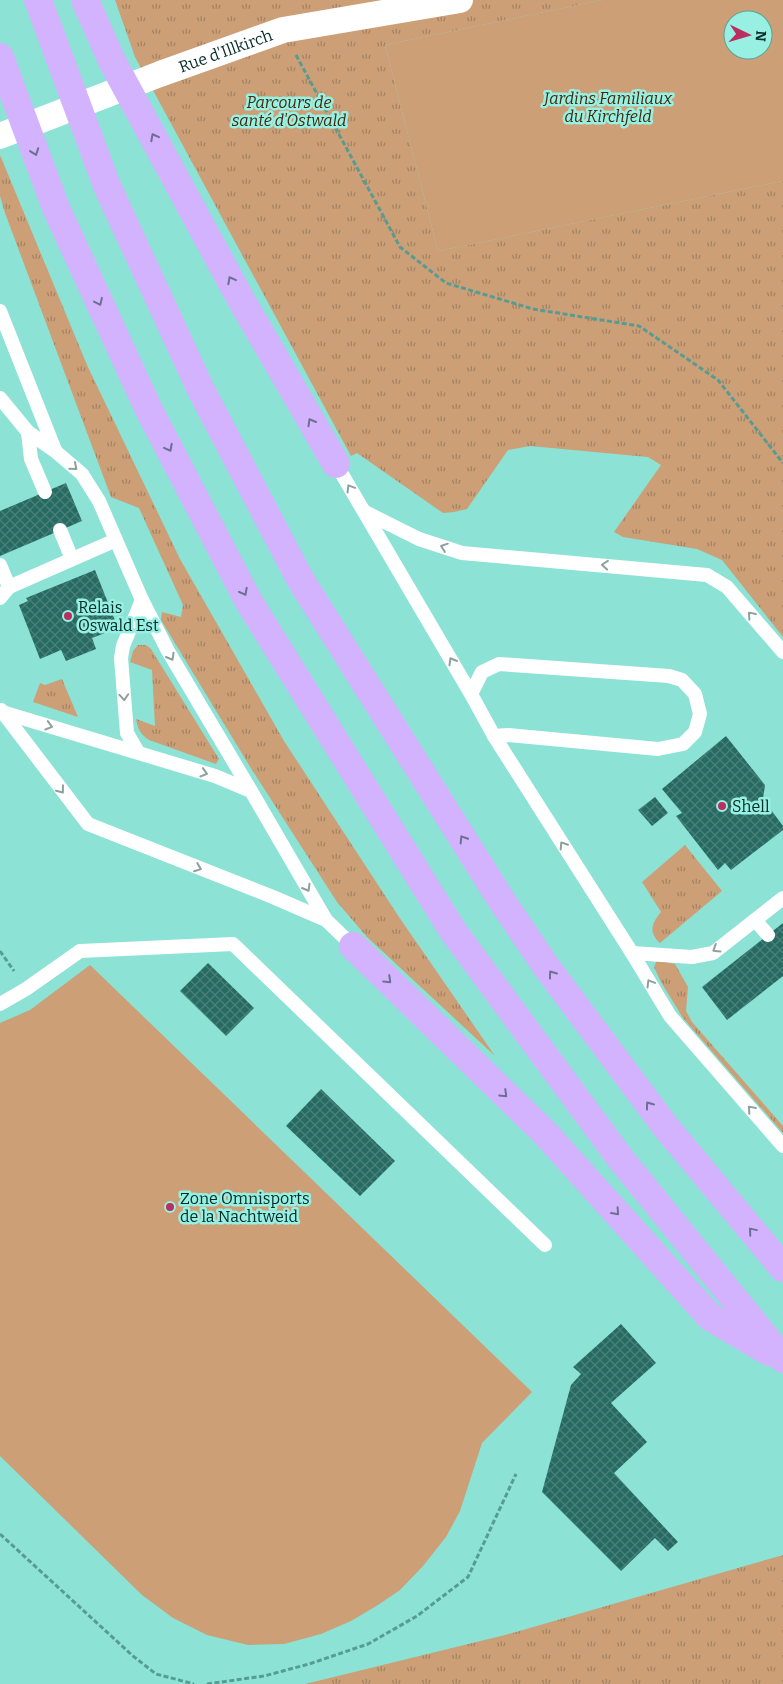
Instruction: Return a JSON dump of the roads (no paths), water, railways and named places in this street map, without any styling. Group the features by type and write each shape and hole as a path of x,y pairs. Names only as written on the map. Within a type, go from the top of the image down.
{"highway":[{"path":"38,0 107,186 201,390 300,579 545,965 664,1126 783,1268"},
{"path":"85,0 117,70 239,296 336,464"},
{"path":"0,57 60,217 149,410 249,602 453,931 620,1158 783,1360"},
{"path":"353,946 546,1134 710,1317 783,1360"}],"street":[{"name":"Rue d'Illkirch","path":"0,136 160,74 283,30 460,0"}],"lane":[{"path":"0,310 55,451"},
{"path":"0,398 28,432 55,451 82,474 99,502 142,600 168,652 326,920 353,946"},
{"path":"28,432 30,459 45,492"},
{"path":"336,464 494,736 670,1016 783,1146"},
{"path":"364,512 419,539 462,553 707,575 727,586 783,652"},
{"path":"60,530 72,559"},
{"path":"0,565 5,592 116,540"},
{"path":"138,752 128,733 121,658 123,646 142,600"},
{"path":"471,694 482,672 499,664 668,676 682,680 695,694 700,714 695,732 683,744 658,749 514,735 494,736"},
{"path":"1,710 224,779 251,791"},
{"path":"1,710 88,824 273,897 326,920"},
{"path":"632,953 692,957 713,953 783,898"},
{"path":"755,920 768,935"},
{"path":"0,1004 26,989 80,950 233,944 546,1245"}],"place":[{"name":"Relais Oswald Est","path":"68,616"},
{"name":"Shell","path":"722,806"},
{"name":"Zone Omnisports de la Nachtweid","path":"170,1207"}],"park label":[{"name":"Jardins Familiaux du Kirchfeld","path":"608,107"},
{"name":"Parcours de santé d'Ostwald","path":"289,111"}]}
